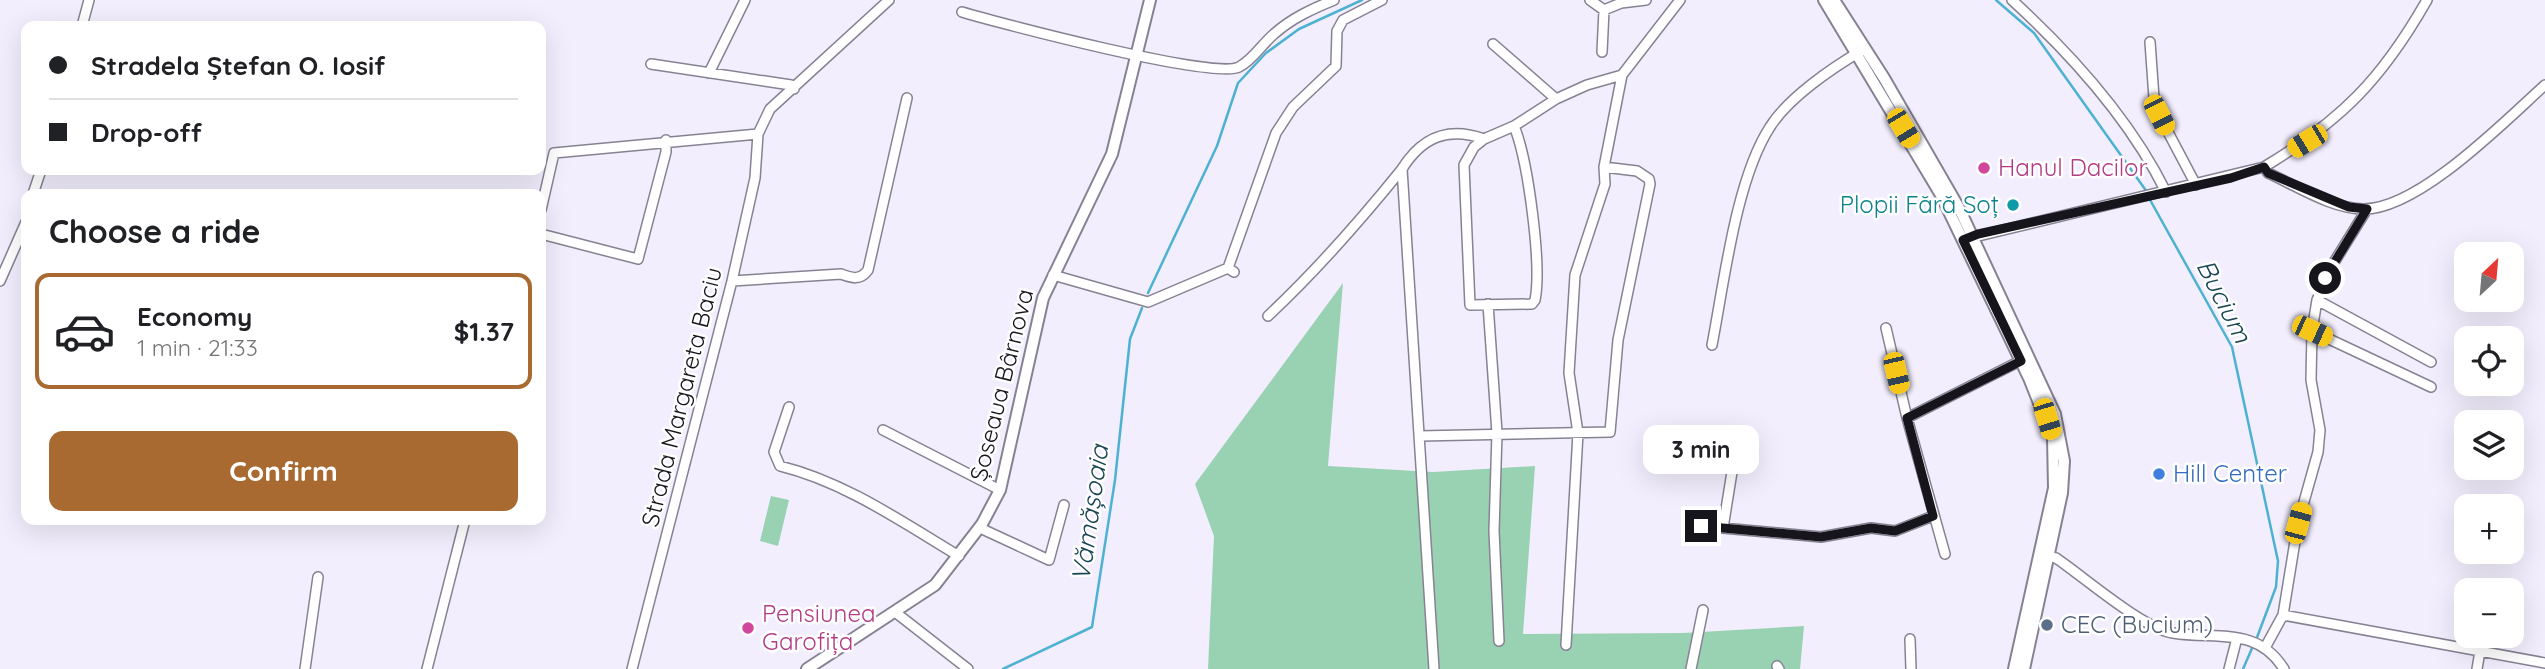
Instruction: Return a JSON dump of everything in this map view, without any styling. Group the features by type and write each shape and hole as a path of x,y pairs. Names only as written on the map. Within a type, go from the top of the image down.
{"main road":[{"name":"Șoseaua Bârnova","path":"807,669 934,585 980,528 1000,490 1043,298 1108,167 1139,54 1150,0"},
{"path":"1824,0 1924,145 2025,359 2055,414 2064,461 2058,523 2045,556 2014,669"},
{"path":"1834,0 1861,51"},
{"path":"2024,669 2045,556"}],"street":[{"path":"83,21 89,0"},
{"path":"709,73 745,0"},
{"path":"546,189 554,153 666,140 758,134 770,109 889,0"},
{"path":"962,12 1035,33 1211,69 1238,68 1274,34 1302,13 1334,0"},
{"path":"1054,275 1148,302 1231,270 1276,133 1293,107 1336,66 1337,31 1343,20 1382,0"},
{"path":"1590,0 1604,10"},
{"path":"1604,10 1621,3 1646,0"},
{"path":"1566,645 1578,433 1569,373 1575,275 1605,184 1604,167 1622,75 1680,0"},
{"path":"2013,0 2065,51 2135,138 2166,192"},
{"path":"1968,239 2264,167 2307,141 2344,110 2391,60 2427,0"},
{"path":"1602,52 1604,10"},
{"path":"2150,42 2154,98 2159,115 2196,185"},
{"path":"1493,44 1556,99"},
{"path":"1712,345 1740,203 1770,126 1806,91 1861,51"},
{"path":"651,64 791,85 794,89"},
{"path":"1514,126 1526,165 1536,295 1532,304 1470,305 1464,165 1474,147 1556,99 1587,85 1622,75"},
{"path":"2264,167 2268,173 2333,201 2367,209 2389,203 2426,186 2545,85"},
{"path":"732,281 841,274 857,279 864,276 868,270 907,98"},
{"path":"1268,316 1308,279 1355,227 1411,155 1431,137 1456,132 1484,139"},
{"name":"Strada Margareta Baciu","path":"632,669 732,281 755,178 758,134"},
{"path":"546,235 638,259 666,152 666,140"},
{"path":"1420,436 1610,432 1618,340 1650,184 1649,179 1637,171 1604,167"},
{"path":"1402,169 1434,669"},
{"path":"2263,645 2283,615 2298,523 2318,452 2320,430 2311,380 2312,331 2317,300 2325,278 2367,209"},
{"path":"0,281 21,233"},
{"path":"2317,300 2431,362"},
{"path":"1488,304 1497,433 1494,531 1499,641"},
{"path":"1886,328 1907,418 1945,554"},
{"path":"2312,331 2431,387"},
{"path":"1907,418 2025,359"},
{"path":"789,407 774,452 779,466 824,479 866,500 960,556"},
{"path":"883,430 1000,490"},
{"path":"1723,528 1736,447"},
{"path":"980,528 1049,560 1064,505"},
{"path":"1701,526 1821,537 1871,528 1895,531 1933,516"},
{"path":"427,669 464,525"},
{"path":"2045,556 2056,558 2161,630 2249,640 2263,645 2284,669"},
{"path":"305,669 318,577"},
{"path":"1692,669 1703,610"},
{"path":"895,612 968,669"},
{"path":"2283,615 2545,663"},
{"path":"2230,669 2236,638"},
{"path":"1910,639 1911,669"},
{"path":"2477,669 2480,651"}],"green space":[{"path":"1343,283 1328,466 1433,472 1535,466 1523,634 1683,633 1804,626 1800,669 1208,669 1214,536 1195,484"},
{"path":"771,496 789,500 778,546 760,541"}],"waterway":[{"name":"Vămășoaia","path":"1148,293 1217,146 1238,83 1266,53 1299,29 1362,0"},
{"name":"Bucium","path":"1996,0 2034,33 2147,192"},
{"name":"Bucium","path":"2149,198 2232,347 2278,561 2276,587 2256,640"},
{"name":"Vămășoaia","path":"1003,669 1092,627 1115,480 1130,339 1142,308"},
{"name":"Bucium","path":"2243,669 2253,646"}],"place":[{"name":"Hanul Dacilor","path":"1984,168"},
{"name":"Plopii Fără Soț","path":"2013,205"},
{"name":"Hill Center","path":"2159,474"},
{"name":"CEC (Bucium)","path":"2047,625"},
{"name":"Pensiunea Garofița","path":"748,628"}],"route":[{"path":"1701,526 1812,538 1832,537 1871,528 1895,531 1933,516 1907,418 2021,361 1963,240 1978,234 2231,178 2264,167 2268,173 2333,201 2349,207 2367,209 2325,278"}]}
